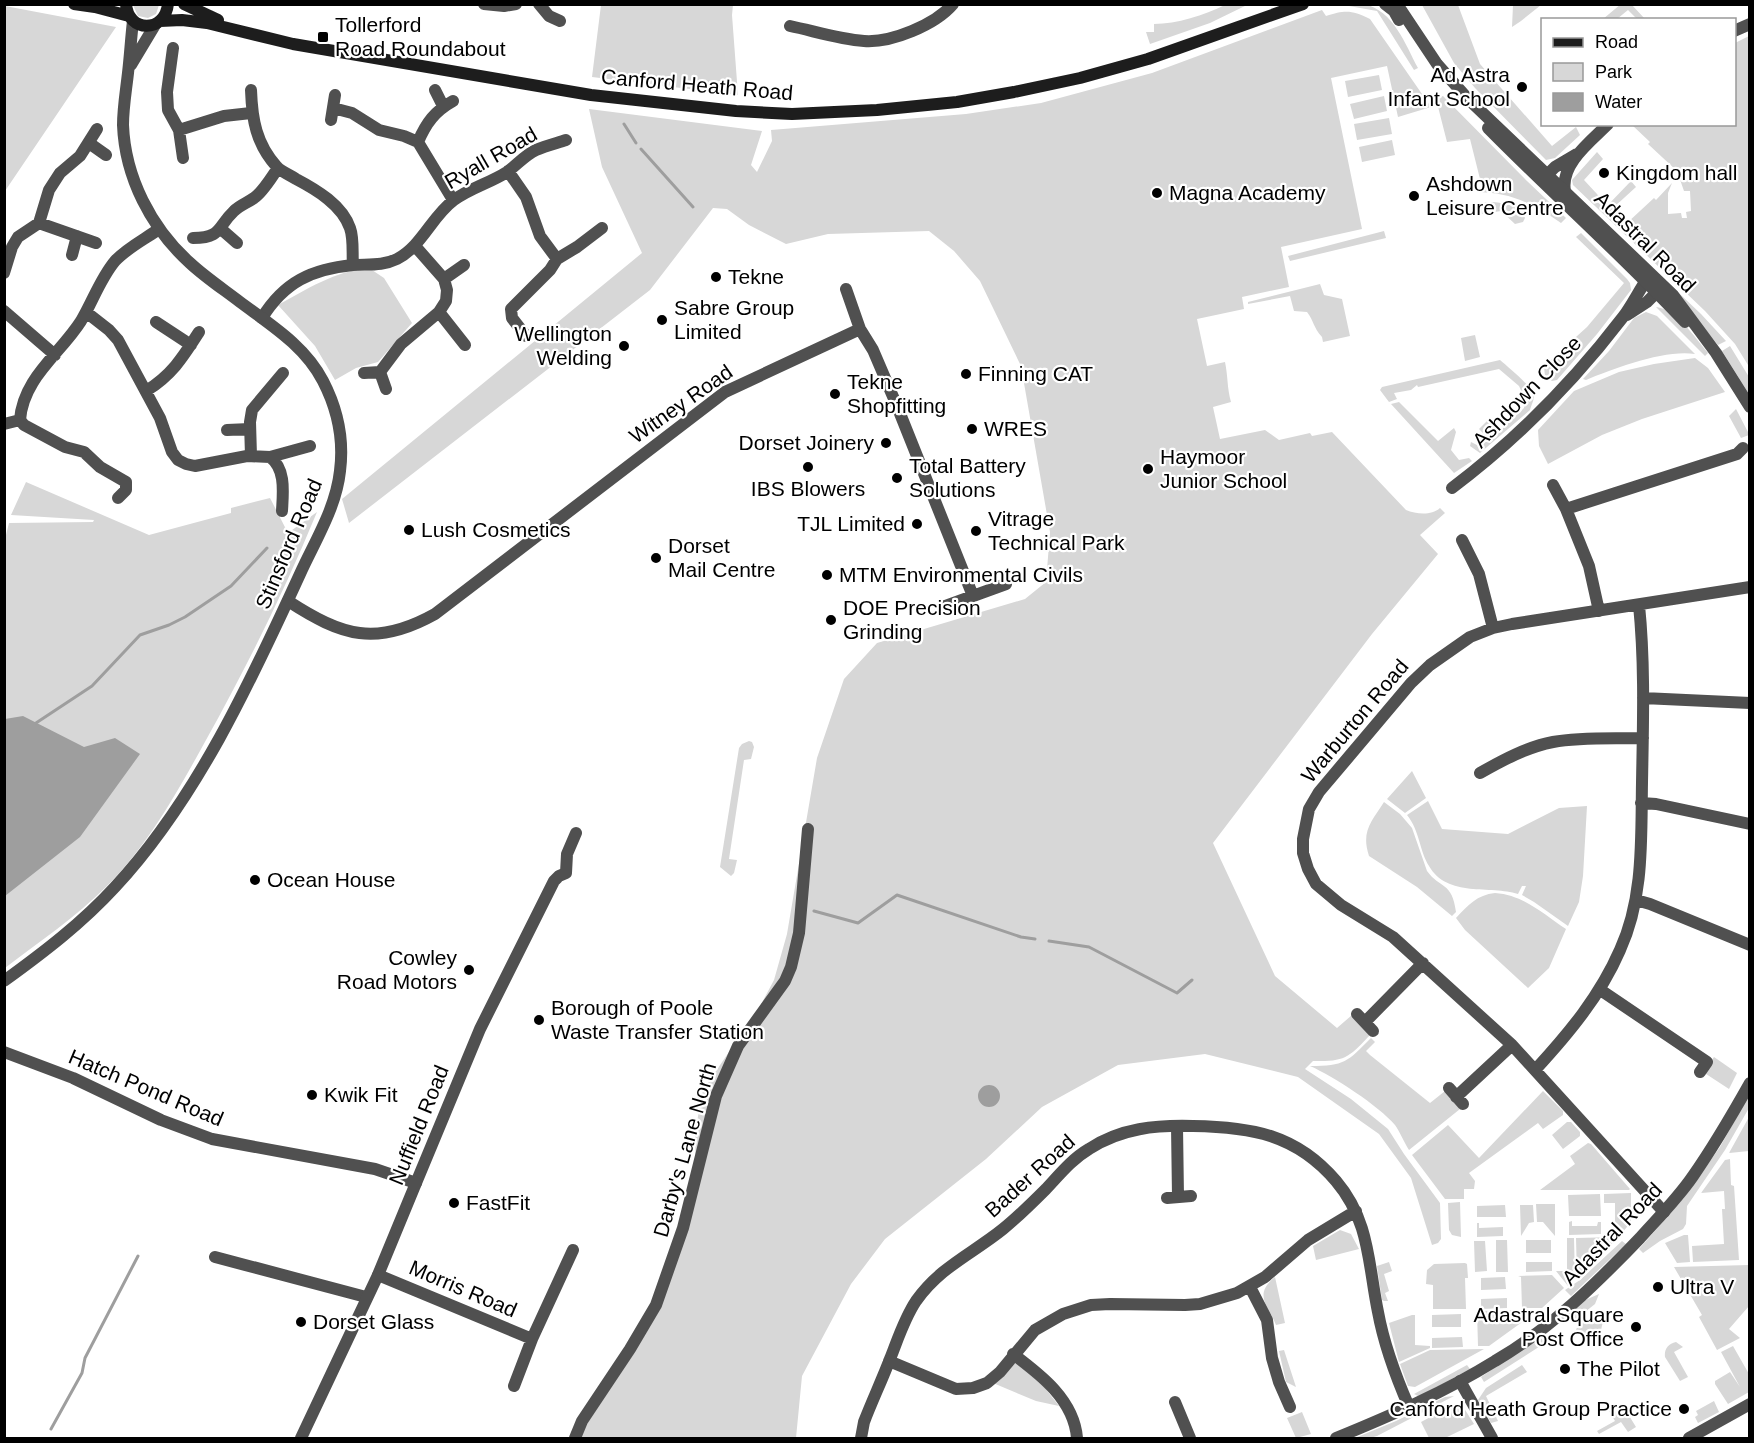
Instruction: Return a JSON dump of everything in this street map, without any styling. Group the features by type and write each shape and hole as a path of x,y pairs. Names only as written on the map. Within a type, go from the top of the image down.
{"main road":[{"path":"75,4 129,14"},
{"path":"157,23 167,12 168,4"},
{"name":"Canford Heath Road","path":"184,4 236,28"},
{"name":"Canford Heath Road","path":"129,14 143,26 197,21 236,28 293,44 591,95 736,111 792,114 877,110 957,102 1080,78 1148,59 1297,5"}],"street":[{"path":"484,4 504,6 516,4"},
{"path":"539,4 549,16 560,21"},
{"path":"790,26 857,40 875,41 922,27 936,19 953,4"},
{"name":"Adastral Road","path":"1391,6 1467,98 1565,191 1660,289 1716,353 1749,407"},
{"name":"Stinsford Road","path":"4,981 73,929 115,888 152,844 180,805 226,724 288,601 322,528 337,487 341,448 340,426 322,380 307,358 288,337 189,263 159,228 140,195 132,173 123,125 128,72 129,14"},
{"name":"Stinsford Road","path":"128,72 135,56 157,23"},
{"path":"173,48 167,92 168,110 179,130 183,158"},
{"path":"251,90 251,113 262,147 278,168 331,202 344,216 351,230 353,265"},
{"path":"418,142 432,116 448,104 435,90"},
{"path":"335,94 332,114 352,113 379,130 418,142 453,200"},
{"path":"179,130 224,116 251,113"},
{"path":"1547,175 1580,152 1606,126"},
{"path":"4,273 12,247 18,237 39,223 49,190 60,173 70,166 89,143 97,129"},
{"name":"Ryall Road","path":"262,318 272,303 296,280 311,273 353,265 383,264 398,258 415,246 430,225 453,200 508,171 536,150 567,140"},
{"path":"89,143 106,155"},
{"path":"1565,191 1564,182 1568,171 1580,152"},
{"path":"193,238 206,238 221,229 240,205 255,198 278,168"},
{"path":"508,171 526,197 540,236 557,259"},
{"path":"1547,175 1568,171"},
{"name":"Adastral Road","path":"1547,175 1592,224 1599,237 1649,277"},
{"path":"39,223 96,243"},
{"path":"118,498 126,490 126,482 100,467 84,452 45,438 24,425 20,420 22,405 40,369 55,355 86,312 107,271 117,259 159,228"},
{"path":"526,336 512,318 511,309 550,270 557,259 602,228"},
{"path":"221,229 237,243"},
{"path":"72,255 77,236"},
{"path":"364,373 380,372 401,344 439,312 446,301 447,290 444,279 415,246"},
{"path":"444,279 464,265"},
{"path":"1623,317 1649,277"},
{"path":"846,289 860,329 873,350 973,596"},
{"path":"1623,317 1647,302 1660,289"},
{"path":"4,311 55,355"},
{"path":"86,312 118,340 160,418 172,452 178,460 195,466 234,458 270,457 310,446"},
{"path":"439,312 465,345"},
{"name":"Ashdown Close","path":"1452,489 1527,426 1623,317"},
{"path":"156,322 191,345"},
{"name":"Witney Road","path":"288,601 325,623 358,633 398,632 417,624 435,614 726,392 860,329"},
{"path":"146,391 168,376 199,332"},
{"path":"380,372 386,389"},
{"path":"251,456 252,410 283,373"},
{"path":"4,424 20,420"},
{"path":"227,429 250,429"},
{"path":"1566,509 1737,454 1743,448"},
{"path":"270,457 278,464 281,473 282,511"},
{"path":"1553,485 1566,509 1589,566 1599,611"},
{"path":"1462,540 1474,551 1494,628"},
{"path":"940,608 1006,584"},
{"name":"Warburton Road","path":"1664,1212 1512,1045 1393,937 1341,905 1316,884 1303,853 1305,823 1319,792 1411,683 1451,649 1470,637 1494,628 1749,587"},
{"path":"1536,1069 1572,1030 1599,989 1620,950 1636,900 1643,738 1639,605"},
{"path":"1643,698 1749,703"},
{"path":"1480,773 1521,752 1554,742 1643,738"},
{"path":"1641,803 1656,804 1749,824"},
{"name":"Darby's Lane North","path":"575,1438 582,1421 656,1305 683,1228 716,1096 738,1046 780,989 791,967 799,933 808,829"},
{"name":"Nuffield Road","path":"302,1438 378,1275 480,1029 554,881 566,873 567,854 576,833"},
{"path":"1636,900 1749,945"},
{"path":"4,991 40,955"},
{"path":"1365,1022 1423,963"},
{"path":"1599,989 1706,1062"},
{"path":"1456,1096 1512,1045"},
{"name":"Hatch Pond Road","path":"4,1052 73,1078 161,1120 212,1139 375,1169 416,1183"},
{"name":"Adastral Road","path":"1336,1438 1460,1382 1549,1324 1619,1260 1692,1179 1722,1134 1749,1083"},
{"path":"1177,1126 1179,1197"},
{"name":"Bader Road","path":"861,1438 864,1422 905,1320 916,1301 931,1283 948,1266 1002,1230 1071,1161 1102,1140 1138,1128 1177,1126 1246,1129 1282,1140 1324,1169 1346,1193 1356,1211 1368,1247 1381,1328 1409,1407"},
{"path":"889,1361 956,1389 973,1388 987,1383 1035,1330 1049,1320 1076,1309 1110,1304 1200,1304 1237,1293 1250,1287 1308,1240 1356,1211"},
{"name":"Morris Road","path":"514,1386 532,1339 573,1250"},
{"path":"215,1257 366,1297"},
{"name":"Morris Road","path":"378,1275 532,1339"},
{"path":"1250,1287 1267,1320 1272,1358 1290,1407"},
{"path":"1013,1354 1045,1378 1064,1401 1077,1438"},
{"path":"1460,1382 1492,1438"},
{"path":"1175,1402 1190,1438"},
{"path":"1689,1438 1749,1404"}],"green space":[{"path":"133,4 159,5 156,14 148,18 138,16"},
{"path":"1364,4 1374,8 1391,21 1418,68 1414,70 1377,11 1349,6"},
{"path":"1514,4 1541,5 1512,27"},
{"path":"1621,4 1632,5 1644,18 1636,18 1628,10 1618,18 1604,18"},
{"path":"601,5 733,5 738,95 592,77"},
{"path":"1225,5 1247,5 1210,23 1150,44 1146,32 1154,32 1154,24 1190,18"},
{"path":"1422,5 1458,5 1480,64 1552,146 1576,127 1580,135 1555,158 1546,160 1475,88 1454,63"},
{"path":"4,6 116,27 5,191"},
{"path":"1322,10 1326,16 1348,12 1370,19 1431,107 1398,117 1387,66 1331,78 1362,229 1281,247 1289,287 1242,297 1244,309 1197,319 1207,366 1225,362 1231,402 1213,407 1220,439 1265,430 1279,440 1310,433 1312,436 1332,432 1406,510 1423,514 1440,508 1445,513 1420,535 1438,554 1372,634 1213,843 1275,976 1337,1028 1352,1015 1371,1034 1352,1053 1340,1059 1313,1061 1305,1069 1351,1099 1388,1129 1440,1203 1441,1239 1432,1245 1411,1178 1379,1134 1298,1077 1205,1054 1118,1065 1042,1107 986,1159 885,1239 851,1284 802,1376 796,1438 575,1438 656,1305 696,1177 695,1132 703,1090 759,1008 774,980 787,934 817,758 844,679 877,643 1025,599 1046,582 1050,532 1021,366 980,281 954,251 929,231 828,234 786,244 749,225 727,209 713,208 650,290 349,523 342,499 642,253 602,167 589,109 762,131 751,165 757,172 772,141 771,130 966,114 1041,103 1152,73"},
{"path":"1749,36 1750,345 1748,365 1735,344 1705,311 1573,185 1572,180 1597,152 1603,159 1584,180 1606,207 1631,181 1636,187 1613,208 1627,223 1654,198 1656,200 1672,183 1668,193 1668,214 1681,213 1682,218 1687,218 1686,212 1691,211 1690,191 1684,191 1677,171 1648,144 1650,142 1633,126 1736,126 1736,42"},
{"path":"1379,75 1382,90 1348,97 1345,81"},
{"path":"1384,96 1387,111 1354,119 1350,104"},
{"path":"1443,96 1566,218 1561,223 1520,200 1499,194 1475,192 1474,189 1482,187 1470,139 1447,142 1436,99"},
{"path":"1389,118 1392,134 1357,140 1354,124"},
{"path":"1392,140 1395,155 1362,162 1359,147"},
{"path":"1487,202 1503,203 1514,207 1525,218 1523,222 1515,224 1501,211 1482,214 1472,206"},
{"path":"1384,231 1386,238 1290,261 1288,256"},
{"path":"1581,233 1627,279 1631,290 1597,334 1557,380 1552,381 1545,377 1544,366 1587,327 1624,283 1576,237"},
{"path":"369,268 384,278 412,323 378,362 356,368 335,380 315,346 278,305 333,277"},
{"path":"1664,279 1701,314 1726,341 1718,345"},
{"path":"1320,284 1324,295 1342,299 1350,336 1323,342 1307,312 1294,311 1290,296 1248,304 1248,302"},
{"path":"1656,307 1678,318 1708,353 1705,356"},
{"path":"1646,312 1657,316 1695,354 1683,353 1655,357 1625,365 1586,380 1583,379 1609,351 1634,318"},
{"path":"1475,335 1480,357 1465,361 1461,338"},
{"path":"1730,346 1749,377 1749,394 1722,351"},
{"path":"1695,358 1708,368 1725,392 1642,419 1602,435 1548,464 1539,446 1538,430 1574,391 1619,372"},
{"path":"1500,360 1520,377 1533,392 1534,399 1530,410 1480,453 1470,446 1471,442 1479,446 1484,434 1479,429 1487,421 1497,431 1502,429 1524,408 1525,399 1519,386 1499,369 1418,387 1417,385 1411,390 1394,393 1397,399 1389,402 1380,390 1382,387"},
{"path":"1399,402 1438,441 1454,428 1456,432 1451,450 1459,460 1469,458 1472,461 1454,473 1391,404"},
{"path":"1736,409 1749,434 1741,438 1729,416"},
{"path":"26,482 149,535 231,513 231,508 270,498 288,533 317,512 279,599 236,684 184,779 149,835 107,886 57,929 5,968 5,539 9,523 93,522 94,520 11,515"},
{"path":"749,741 754,747 751,759 744,760 729,859 737,860 731,876 720,867 739,748"},
{"path":"1412,771 1426,798 1405,813 1387,799"},
{"path":"1428,801 1442,829 1508,834 1559,808 1587,806 1583,876 1579,902 1568,926 1522,895 1526,886 1522,886 1518,894 1470,889 1447,883 1437,876 1426,860 1415,827 1407,815"},
{"path":"1384,802 1400,814 1412,828 1427,871 1452,895 1456,912 1452,916 1417,887 1369,856 1367,834 1371,822"},
{"path":"1495,893 1524,901 1566,929 1549,968 1528,988 1465,930 1456,918 1478,898"},
{"path":"1371,1038 1375,1042 1366,1051 1430,1103 1445,1091 1460,1109 1409,1150 1388,1117 1343,1084 1310,1066 1331,1065 1345,1061"},
{"path":"1714,1057 1737,1073 1729,1089 1703,1072"},
{"path":"1543,1091 1563,1111 1563,1115 1543,1129 1538,1123 1469,1173 1475,1181 1474,1189 1464,1189 1464,1199 1445,1199 1412,1155 1448,1125 1479,1158"},
{"path":"1749,1095 1749,1108 1725,1150 1687,1206 1686,1224 1683,1229 1643,1253 1639,1249 1683,1199 1720,1147"},
{"path":"1749,1117 1749,1151 1729,1153"},
{"path":"1567,1122 1571,1122 1580,1132 1580,1136 1563,1149 1552,1135"},
{"path":"1588,1143 1629,1190 1540,1190 1575,1164 1570,1156"},
{"path":"1730,1159 1739,1260 1693,1262 1692,1246 1724,1244 1722,1209 1725,1209 1724,1191 1701,1193 1725,1160"},
{"path":"1631,1193 1631,1222 1622,1233 1615,1233 1615,1203 1604,1203 1604,1194"},
{"path":"1600,1194 1601,1216 1569,1216 1568,1195"},
{"path":"1460,1202 1461,1237 1452,1235 1449,1230 1448,1203"},
{"path":"1536,1204 1555,1204 1555,1236 1543,1222 1537,1222"},
{"path":"1505,1205 1506,1217 1477,1217 1477,1206"},
{"path":"1520,1205 1533,1205 1534,1222 1529,1223 1521,1236"},
{"path":"1572,1221 1572,1226 1597,1226 1598,1222 1601,1222 1601,1234 1569,1235 1569,1222"},
{"path":"1477,1223 1479,1223 1479,1228 1503,1227 1503,1236 1477,1237"},
{"path":"1340,1230 1351,1234 1359,1249 1316,1260 1313,1246"},
{"path":"1688,1235 1690,1262 1677,1263 1665,1243"},
{"path":"1619,1237 1577,1276 1576,1238"},
{"path":"1567,1238 1574,1238 1575,1279 1568,1286 1556,1271 1567,1271"},
{"path":"1496,1240 1507,1240 1508,1272 1496,1272"},
{"path":"1526,1240 1551,1240 1551,1253 1526,1253"},
{"path":"1474,1241 1485,1241 1487,1271 1475,1272"},
{"path":"1622,1241 1626,1244 1571,1296 1565,1290 1580,1280"},
{"path":"1389,1262 1392,1271 1384,1274 1389,1291 1385,1293 1388,1301 1384,1301 1377,1266"},
{"path":"1526,1262 1552,1262 1552,1271 1526,1272"},
{"path":"1465,1263 1468,1278 1465,1278 1466,1309 1433,1309 1433,1285 1426,1284 1427,1270 1434,1264"},
{"path":"1749,1265 1749,1306 1729,1329 1740,1338 1717,1350 1699,1317 1702,1315 1674,1267"},
{"path":"1552,1275 1564,1288 1542,1308 1522,1308 1521,1277 1518,1276"},
{"path":"1275,1277 1285,1323 1276,1325 1264,1300 1265,1289"},
{"path":"1505,1277 1506,1289 1481,1290 1481,1278"},
{"path":"1599,1294 1595,1304 1575,1320 1572,1318 1564,1324 1561,1320 1583,1301"},
{"path":"1507,1298 1507,1308 1481,1309 1481,1299"},
{"path":"1539,1310 1489,1346 1478,1346 1477,1311"},
{"path":"1597,1311 1605,1313 1601,1330 1586,1339 1581,1338 1576,1329"},
{"path":"1461,1314 1461,1327 1432,1327 1432,1315"},
{"path":"1415,1315 1415,1345 1430,1346 1430,1348 1399,1362 1389,1323"},
{"path":"1462,1337 1463,1347 1432,1348 1432,1338"},
{"path":"1540,1337 1545,1343 1484,1382 1481,1377"},
{"path":"1676,1342 1683,1347 1674,1352 1688,1377 1680,1381 1665,1357 1667,1347"},
{"path":"1733,1346 1749,1374 1749,1392 1728,1404 1715,1381 1730,1372 1740,1387 1721,1352"},
{"path":"1484,1349 1415,1387 1408,1386 1400,1364 1430,1350"},
{"path":"1284,1350 1296,1387 1286,1382 1279,1351"},
{"path":"1017,1363 1045,1388 1059,1406 1036,1401 993,1383 1009,1366"},
{"path":"1467,1365 1470,1369 1424,1394 1418,1396 1414,1394"},
{"path":"1522,1365 1527,1372 1486,1396 1498,1421 1491,1423 1478,1400 1486,1388"},
{"path":"1454,1396 1377,1436 1355,1438 1445,1397"},
{"path":"1714,1401 1719,1412 1698,1423 1695,1417 1698,1415 1696,1411"},
{"path":"1455,1404 1462,1405 1474,1424 1445,1438 1429,1438 1421,1422"},
{"path":"1614,1409 1620,1418 1628,1414 1636,1427 1628,1432 1621,1422 1599,1434 1597,1431 1615,1421 1609,1411"},
{"path":"1302,1412 1311,1434 1296,1438 1287,1418"}],"water":[{"path":"23,716 84,747 115,738 140,754 80,837 5,896 5,719"},
{"path":"985,1085 993,1085 1000,1092 1000,1100 993,1107 985,1107 978,1100 978,1092"}],"waterway":[{"path":"624,124 636,143"},
{"path":"641,149 693,207"},
{"path":"36,723 92,686 140,635 185,617 231,586 267,548"},
{"path":"814,911 858,923 897,895 1021,937 1035,939"},
{"path":"1049,941 1089,947 1177,993 1192,980"},
{"path":"51,1429 82,1373 85,1358 138,1256"}],"place":[{"name":"Tollerford Road Roundabout","path":"323,37"},
{"name":"Ad Astra Infant School","path":"1522,87"},
{"name":"Kingdom hall","path":"1604,173"},
{"name":"Magna Academy","path":"1157,193"},
{"name":"Ashdown Leisure Centre","path":"1414,196"},
{"name":"Tekne","path":"716,277"},
{"name":"Sabre Group Limited","path":"662,320"},
{"name":"Wellington Welding","path":"624,346"},
{"name":"Finning CAT","path":"966,374"},
{"name":"Tekne Shopfitting","path":"835,394"},
{"name":"WRES","path":"972,429"},
{"name":"Dorset Joinery","path":"886,443"},
{"name":"IBS Blowers","path":"808,467"},
{"name":"Haymoor Junior School","path":"1148,469"},
{"name":"Total Battery Solutions","path":"897,478"},
{"name":"TJL Limited","path":"917,524"},
{"name":"Lush Cosmetics","path":"409,530"},
{"name":"Vitrage Technical Park","path":"976,531"},
{"name":"Dorset Mail Centre","path":"656,558"},
{"name":"MTM Environmental Civils","path":"827,575"},
{"name":"DOE Precision Grinding","path":"831,620"},
{"name":"Ocean House","path":"255,880"},
{"name":"Cowley Road Motors","path":"469,970"},
{"name":"Borough of Poole Waste Transfer Station","path":"539,1020"},
{"name":"Kwik Fit","path":"312,1095"},
{"name":"FastFit","path":"454,1203"},
{"name":"Ultra V","path":"1658,1287"},
{"name":"Dorset Glass","path":"301,1322"},
{"name":"Adastral Square Post Office","path":"1636,1327"},
{"name":"The Pilot","path":"1565,1369"},
{"name":"Canford Heath Group Practice","path":"1684,1409"}]}
